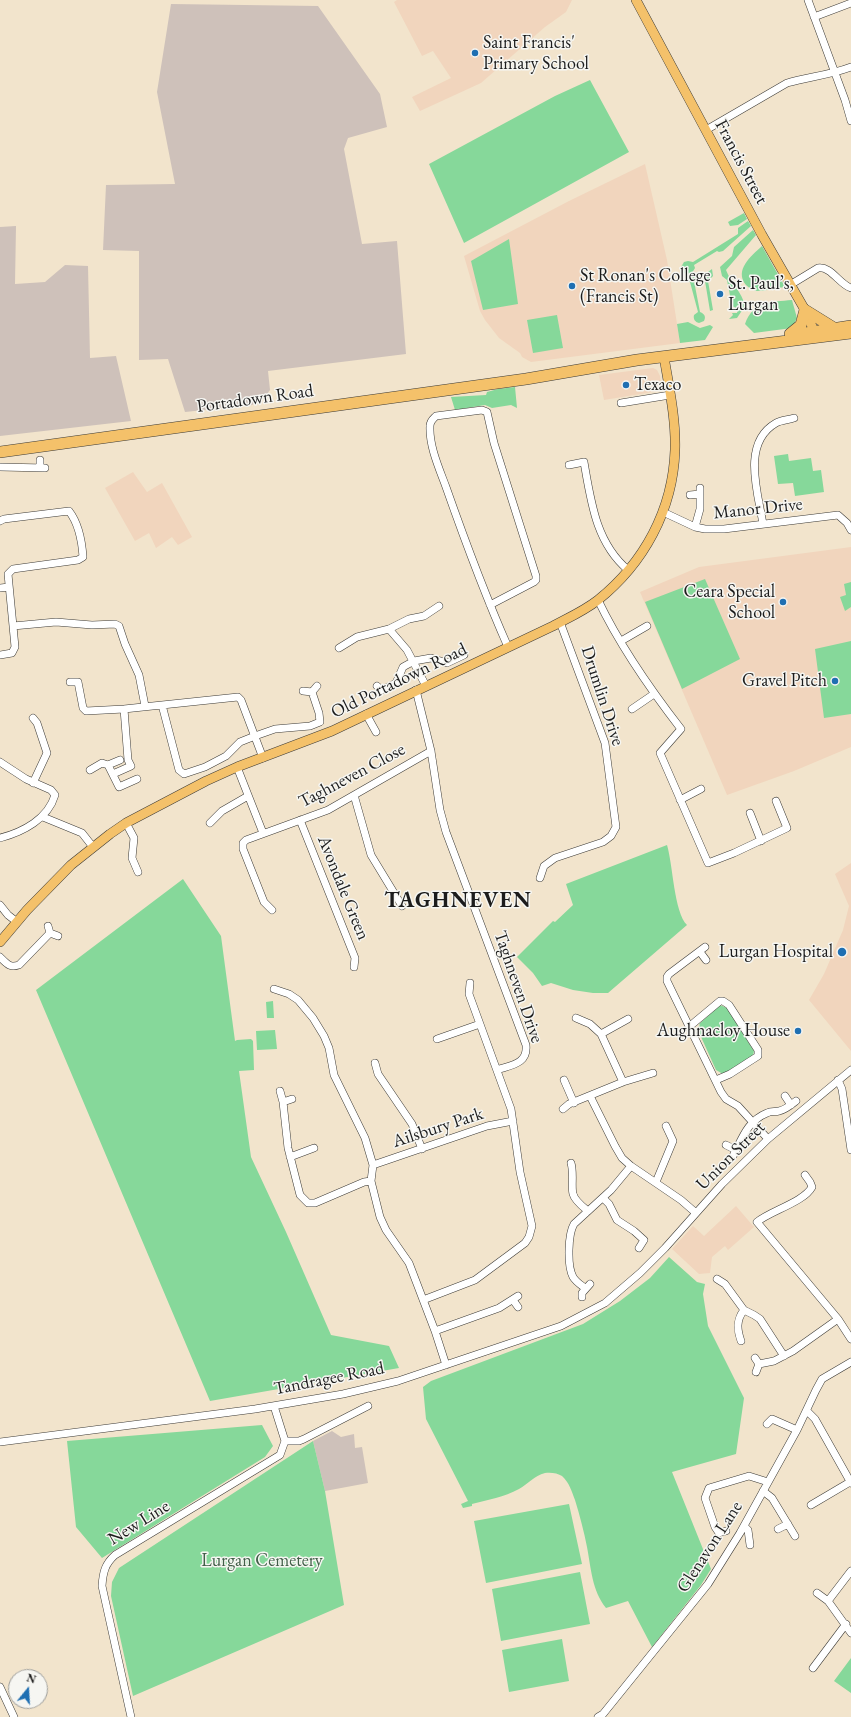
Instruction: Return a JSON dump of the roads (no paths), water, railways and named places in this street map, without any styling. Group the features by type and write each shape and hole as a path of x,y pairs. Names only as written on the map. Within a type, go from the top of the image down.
{"highway":[{"path":"788,336 801,325 805,310 834,328"},
{"path":"766,343 815,335 834,328 851,326"},
{"path":"766,343 788,336 851,333"},
{"name":"Portadown Road","path":"0,452 766,343"}],"main road":[{"name":"Francis Street","path":"636,0 790,285 805,310 815,335"},
{"name":"Old Portadown Road","path":"0,942 52,883 93,846 126,823 206,781 237,767 332,731 560,622 598,600 628,570 647,546 663,512 673,472 674,429 664,357"}],"street":[{"path":"808,0 851,121"},
{"path":"814,17 851,3"},
{"path":"706,130 787,83 851,68"},
{"path":"790,285 818,268 823,267 846,286 851,288"},
{"path":"621,403 670,396"},
{"path":"490,605 534,582 536,580 536,576 494,443 488,412 482,410 436,416 431,420 430,425 432,448 458,522 490,605 508,647"},
{"path":"764,524 757,484 755,457 756,450 759,441 767,429 777,422 794,418"},
{"path":"0,467 43,468 40,460"},
{"path":"569,465 584,462 592,507 602,537 616,561 628,570"},
{"path":"690,495 700,491 700,509 695,527"},
{"path":"0,521 4,519 37,514 69,511 82,541 84,557 78,560 13,569 8,574 15,647 12,653 0,655"},
{"name":"Manor Drive","path":"663,512 695,527 705,529 724,529 838,515 847,523 851,530"},
{"path":"0,588 10,587"},
{"path":"598,600 609,623 654,694 682,729 660,753 708,863 761,841 787,828 776,801"},
{"path":"339,648 357,637 389,629 409,619 424,616 433,606"},
{"path":"13,626 56,622 92,625 115,624 119,626 125,644 139,675 145,706"},
{"name":"Drumlin Drive","path":"540,878 544,866 555,858 604,842 611,836 616,827 605,744 560,622"},
{"path":"621,641 647,626"},
{"path":"389,629 407,650 426,686"},
{"path":"377,686 382,690 396,683 403,667 414,661 431,658 447,663 464,655"},
{"path":"70,682 78,682 83,708 86,711 124,710 145,706 238,697 241,700 262,758"},
{"path":"312,692 317,686"},
{"name":"Taghneven Drive","path":"416,690 431,751 440,810 460,872 526,1045 526,1053 522,1061 497,1070"},
{"path":"303,691 312,692"},
{"path":"162,705 179,770 184,774 205,767 226,756 240,742 255,736 275,729 310,726 320,722 320,713 312,692"},
{"path":"632,709 654,694"},
{"path":"113,774 131,766 128,760 124,710"},
{"path":"366,714 376,732"},
{"path":"33,718 37,724 47,753 33,783"},
{"name":"Taghneven Close","path":"272,910 264,902 243,849 243,843 246,840 328,810 431,751"},
{"path":"90,770 102,763 108,765 120,760"},
{"path":"0,762 33,783 51,790 54,795 52,804 42,817 28,827 9,836 0,838"},
{"path":"108,765 119,787 137,779"},
{"path":"237,767 263,833"},
{"path":"680,800 701,789"},
{"path":"354,795 371,855 402,906"},
{"path":"210,823 222,811 248,796"},
{"path":"750,813 761,841"},
{"path":"42,817 82,833 93,846"},
{"name":"Avondale Green","path":"300,820 355,958 354,967"},
{"path":"126,823 134,838 132,858 138,872"},
{"path":"0,904 8,915 17,922"},
{"path":"0,957 13,971 19,966 49,929 58,936"},
{"path":"706,960 702,949 667,977 667,981 726,1099 738,1106 768,1139"},
{"path":"423,1300 475,1280 525,1242 529,1237 532,1226 520,1172 509,1102 469,994 470,983"},
{"path":"274,988 298,1000 313,1018 324,1036 329,1048 334,1075 365,1138 373,1165 371,1181 380,1217 386,1230 409,1263 435,1331 446,1365"},
{"path":"690,1026 723,1001 729,1005 758,1050 758,1056 730,1074 716,1080"},
{"path":"576,1018 590,1024 601,1034 622,1082"},
{"path":"601,1034 628,1018"},
{"path":"438,1039 480,1024"},
{"path":"375,1063 378,1074 412,1124 422,1149"},
{"name":"Union Street","path":"640,1273 665,1248 737,1169 768,1139 851,1070"},
{"path":"563,1109 622,1082 653,1073"},
{"path":"564,1080 574,1103"},
{"path":"838,1080 842,1089 851,1150"},
{"path":"280,1091 283,1102 290,1157 300,1195 308,1203 315,1203 364,1182 371,1181"},
{"path":"590,1096 622,1158 631,1166 681,1200 696,1213"},
{"path":"726,1145 735,1153 743,1134 752,1122 763,1114 780,1111 793,1103 785,1096"},
{"path":"283,1102 292,1099"},
{"name":"Ailsbury Park","path":"373,1165 487,1126 513,1121"},
{"path":"656,1182 673,1141 666,1126"},
{"path":"290,1157 314,1148"},
{"path":"571,1163 573,1172 573,1195 588,1212"},
{"path":"582,1297 587,1286 574,1279 569,1267 570,1230 574,1224 603,1198 631,1166"},
{"path":"805,1175 812,1187 810,1191 757,1222 838,1319 851,1339"},
{"path":"603,1198 609,1204 617,1220 634,1231 644,1240 639,1248"},
{"name":"Tandragee Road","path":"0,1442 274,1406 343,1394 388,1384 561,1326 604,1303 640,1273"},
{"path":"717,1279 725,1284 744,1310 760,1319 784,1356"},
{"path":"435,1331 500,1308 516,1298 518,1308"},
{"path":"741,1340 738,1328 740,1316 744,1310"},
{"path":"757,1365 774,1361 793,1351 838,1319"},
{"name":"Glenavon Lane","path":"598,1717 603,1714 708,1584 744,1526 807,1412 816,1390 824,1378 851,1362"},
{"path":"274,1406 285,1441 299,1441 304,1439 368,1406"},
{"path":"807,1412 815,1419 850,1482 811,1505"},
{"path":"767,1424 772,1419 797,1430"},
{"name":"New Line","path":"131,1717 102,1586 102,1573 107,1563 115,1555 280,1455 285,1441"},
{"path":"726,1531 719,1533 715,1528 705,1498 709,1488 749,1476 768,1482"},
{"path":"763,1491 772,1498 795,1536"},
{"path":"778,1530 788,1524"},
{"path":"744,1526 748,1530 750,1545"},
{"path":"828,1601 851,1571"},
{"path":"817,1593 828,1601 851,1633"},
{"path":"813,1668 846,1624"},
{"path":"0,1687 14,1717"}],"place":[{"name":"Saint Francis' Primary School","path":"475,53"},
{"name":"St Ronan's College (Francis St)","path":"572,286"},
{"name":"St. Paul’s, Lurgan","path":"720,294"},
{"name":"Texaco","path":"626,385"},
{"name":"Ceara Special School","path":"783,602"},
{"name":"Gravel Pitch","path":"835,681"},
{"name":"Lurgan Hospital","path":"842,952"},
{"name":"Aughnacloy House","path":"798,1031"}],"district":[{"name":"TAGHNEVEN","path":"458,901"}],"park label":[{"name":"Lurgan Cemetery","path":"262,1561"}]}
